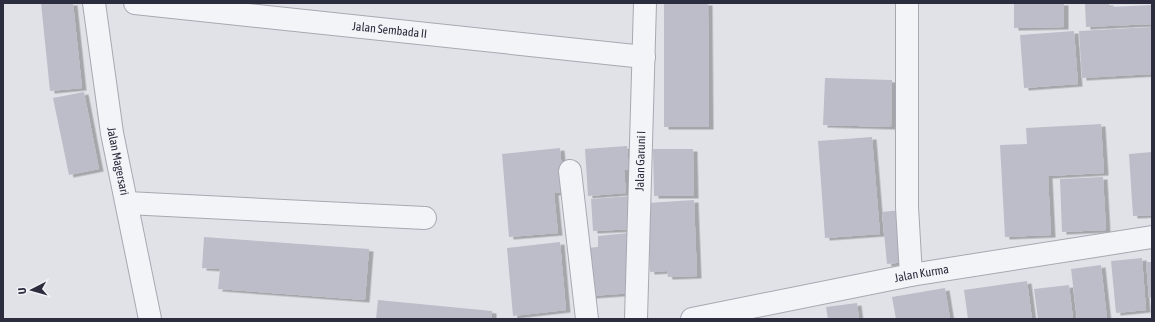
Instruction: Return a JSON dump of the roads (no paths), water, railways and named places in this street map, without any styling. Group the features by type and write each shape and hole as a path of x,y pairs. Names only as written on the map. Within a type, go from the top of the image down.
{"street":[{"name":"Jalan Magersari","path":"94,3 112,134 150,319"},
{"name":"Jalan Sembada II","path":"135,3 644,57"},
{"name":"Jalan Garuni I","path":"636,319 646,3"},
{"path":"907,3 906,207 912,275"},
{"path":"570,170 587,319"},
{"path":"127,203 425,218"},
{"name":"Jalan Kurma","path":"692,319 912,275 1152,237"}]}
